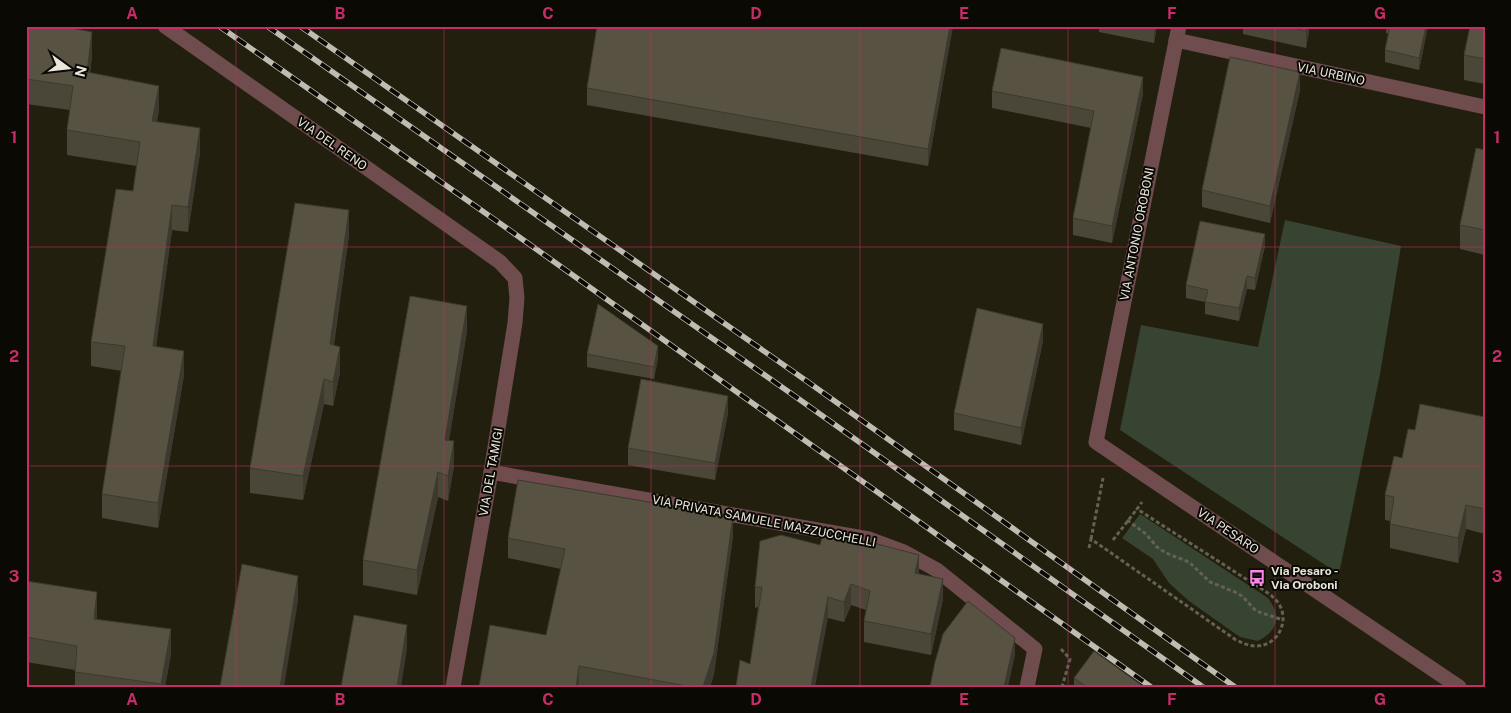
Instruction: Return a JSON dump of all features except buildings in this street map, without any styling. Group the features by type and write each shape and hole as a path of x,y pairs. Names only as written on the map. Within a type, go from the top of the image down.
{"street":[{"name":"VIA DEL RENO","path":"165,26 500,262"},
{"name":"VIA URBINO","path":"1178,33 1485,107"},
{"name":"VIA ANTONIO OROBONI","path":"1096,442 1178,33"},
{"name":"VIA DEL TAMIGI","path":"454,687 515,324 517,298 515,278 500,262"},
{"name":"VIA PESARO","path":"1096,442 1459,687"},
{"name":"VIA PRIVATA SAMUELE MAZZUCCHELLI","path":"491,472 870,539 904,552 936,570 1034,650 1027,687"}],"path":[{"path":"1088,548 1104,474"},
{"path":"1112,540 1155,483"},
{"path":"1091,539 1242,643 1257,646 1268,643 1276,637 1281,630 1283,620 1278,602 1137,508"},
{"path":"1128,520 1146,534 1157,547 1166,553 1189,562 1210,582 1242,596 1256,611 1283,620"},
{"path":"1060,647 1070,659 1062,687"}],"green space":[{"path":"1285,220 1401,246 1380,374 1339,574 1120,430 1141,325 1258,347"},
{"path":"1140,514 1268,598 1275,611 1276,622 1274,628 1258,641 1240,637 1189,601 1169,583 1153,559 1122,538"}],"railway":[{"path":"219,26 508,229 1151,687"},
{"path":"267,26 796,397 1203,687"},
{"path":"300,26 808,382 1235,687"}],"place":[{"name":"Via Pesaro - Via Oroboni","path":"1257,578"}]}
